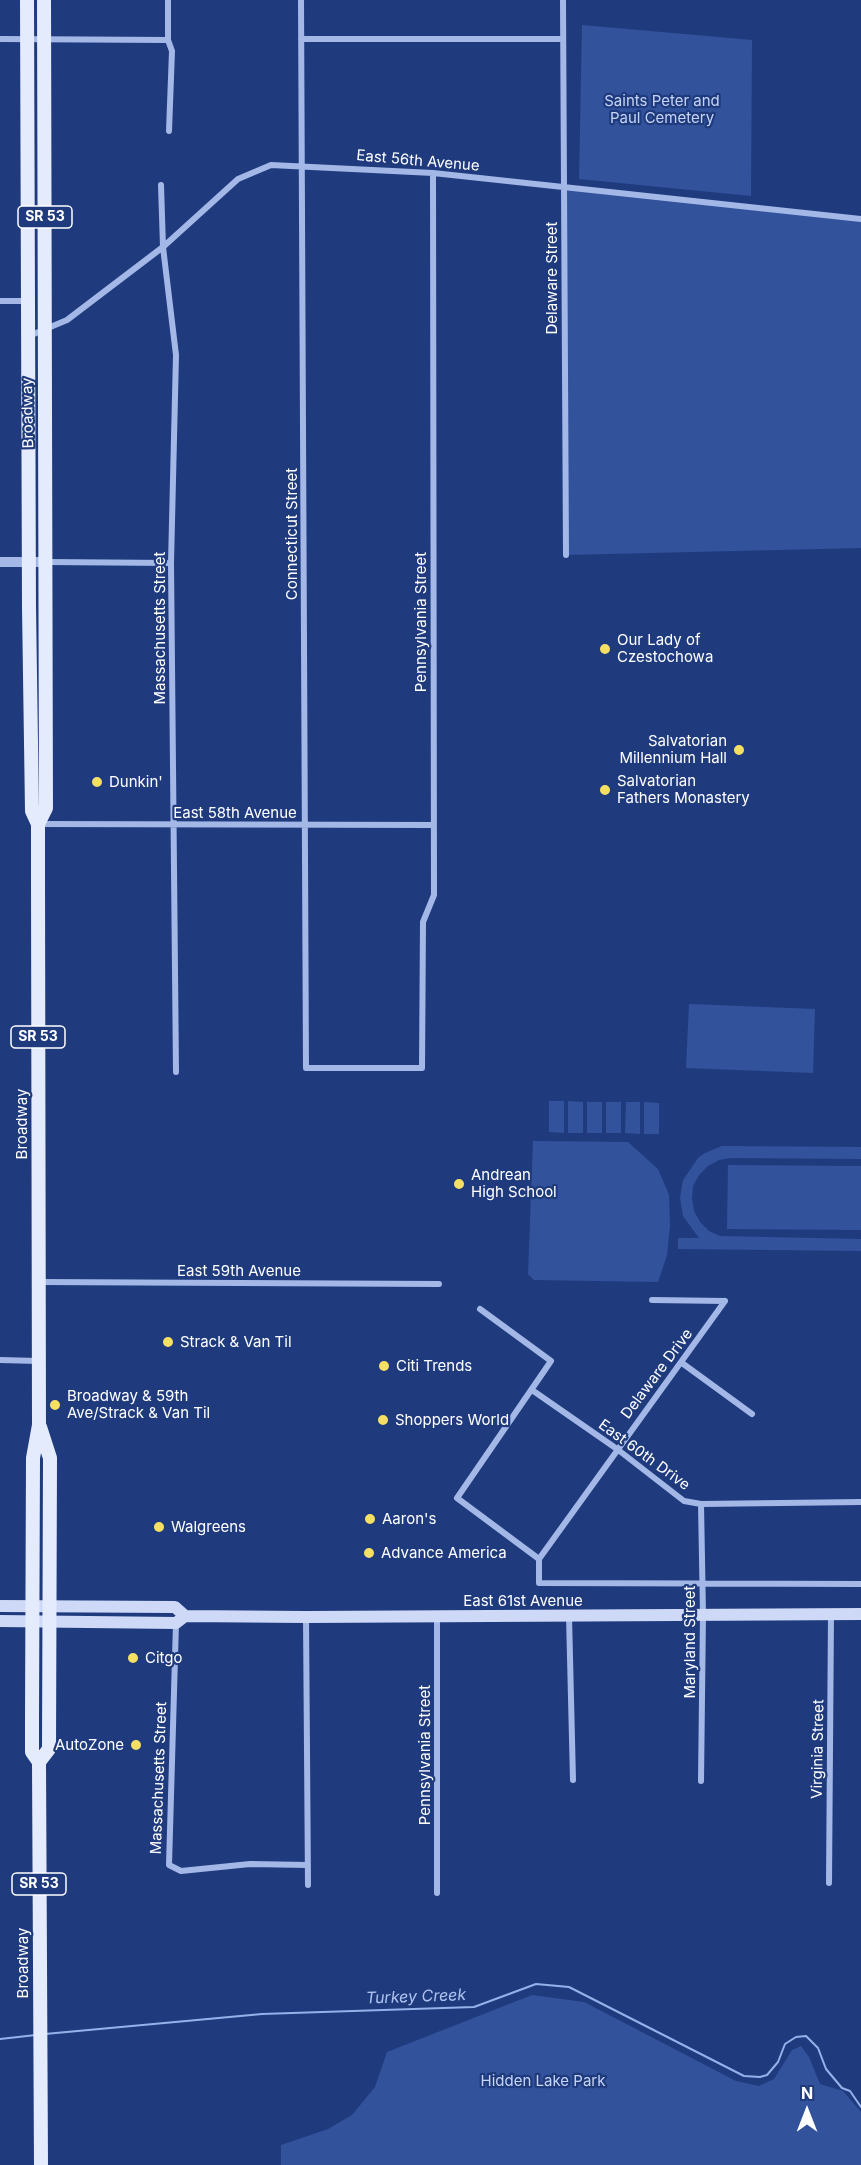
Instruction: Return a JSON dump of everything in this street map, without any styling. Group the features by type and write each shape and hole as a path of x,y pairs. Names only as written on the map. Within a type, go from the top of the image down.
{"main road":[{"name":"Broadway","path":"27,0 32,811 38,824 39,1425 33,1458 32,1752 39,1762 41,2165"},
{"name":"Broadway","path":"38,824 46,808 44,0"},
{"name":"Broadway","path":"39,1425 50,1458 49,1749 39,1762"},
{"name":"East 61st Avenue","path":"0,1606 175,1607 180,1619"},
{"name":"East 61st Avenue","path":"0,1621 861,1614"}],"street":[{"path":"168,0 168,40 172,51 169,132"},
{"name":"Connecticut Street","path":"301,0 306,1068 422,1068"},
{"name":"Delaware Street","path":"563,0 566,555"},
{"path":"0,39 168,40"},
{"path":"301,39 562,39"},
{"name":"East 56th Avenue","path":"28,336 67,320 163,247 237,179 271,165 433,173 861,219"},
{"name":"Pennsylvania Street","path":"422,1068 423,922 434,895 432,825 433,173"},
{"name":"Massachusetts Street","path":"161,185 163,247 176,355 171,563 176,1072"},
{"path":"0,301 28,301"},
{"path":"0,562 171,563"},
{"name":"East 58th Avenue","path":"38,824 432,825"},
{"name":"East 59th Avenue","path":"39,1282 440,1284"},
{"name":"Delaware Drive","path":"538,1559 725,1301 652,1300"},
{"path":"480,1309 551,1361 457,1498 538,1559 539,1583 861,1584"},
{"path":"0,1360 39,1361"},
{"path":"682,1363 752,1414"},
{"name":"East 60th Drive","path":"532,1390 617,1449 684,1501 701,1504 861,1502"},
{"name":"Maryland Street","path":"701,1504 703,1584 701,1781"},
{"name":"Virginia Street","path":"829,1884 831,1614"},
{"path":"569,1615 573,1780"},
{"name":"Pennsylvania Street","path":"437,1616 437,1893"},
{"path":"306,1617 308,1885"},
{"name":"Massachusetts Street","path":"180,1619 169,1865 181,1872 250,1864 308,1865"}],"green space":[{"name":"Saints Peter and Paul Cemetery","path":"582,25 752,40 751,196 579,179"},
{"path":"564,188 861,219 861,548 566,555"},
{"path":"689,1004 815,1009 813,1073 686,1068"},
{"path":"549,1101 564,1101 564,1133 549,1132"},
{"path":"568,1101 583,1102 583,1133 568,1133"},
{"path":"587,1102 602,1102 602,1133 587,1133"},
{"path":"606,1102 621,1102 621,1133 606,1133"},
{"path":"626,1102 640,1102 640,1134 625,1133"},
{"path":"644,1102 659,1103 659,1134 644,1134"},
{"path":"533,1141 628,1142 658,1169 669,1195 670,1226 667,1255 658,1282 534,1280 528,1274"},
{"path":"722,1146 861,1147 861,1159 731,1158 719,1160 699,1175 693,1186 692,1199 694,1211 700,1222 709,1231 720,1236 861,1239 861,1251 678,1249 678,1238 699,1238 683,1216 680,1198 683,1180 698,1158"},
{"path":"728,1165 861,1166 861,1230 727,1229"},
{"name":"Hidden Lake Park","path":"532,1995 584,2002 736,2081 759,2086 774,2079 792,2050 801,2046 809,2057 820,2084 843,2091 861,2112 861,2165 281,2165 281,2145 328,2129 352,2115 375,2087 387,2052"}],"waterway":[{"name":"Turkey Creek","path":"45,2034 262,2014 474,2007 536,1984 569,1987 744,2076 767,2075 778,2062 785,2044 796,2037 806,2036 818,2048 826,2069 842,2088 850,2091 861,2107"},
{"name":"Turkey Creek","path":"0,2039 36,2035"}],"place":[{"name":"Our Lady of Czestochowa","path":"605,649"},
{"name":"Salvatorian Millennium Hall","path":"739,750"},
{"name":"Dunkin'","path":"97,782"},
{"name":"Salvatorian Fathers Monastery","path":"605,790"},
{"name":"Andrean High School","path":"459,1184"},
{"name":"Strack & Van Til","path":"168,1342"},
{"name":"Citi Trends","path":"384,1366"},
{"name":"Broadway & 59th Ave/Strack & Van Til","path":"55,1405"},
{"name":"Shoppers World","path":"383,1420"},
{"name":"Aaron's","path":"370,1519"},
{"name":"Walgreens","path":"159,1527"},
{"name":"Advance America","path":"369,1553"},
{"name":"Citgo","path":"133,1658"},
{"name":"AutoZone","path":"136,1745"}]}
